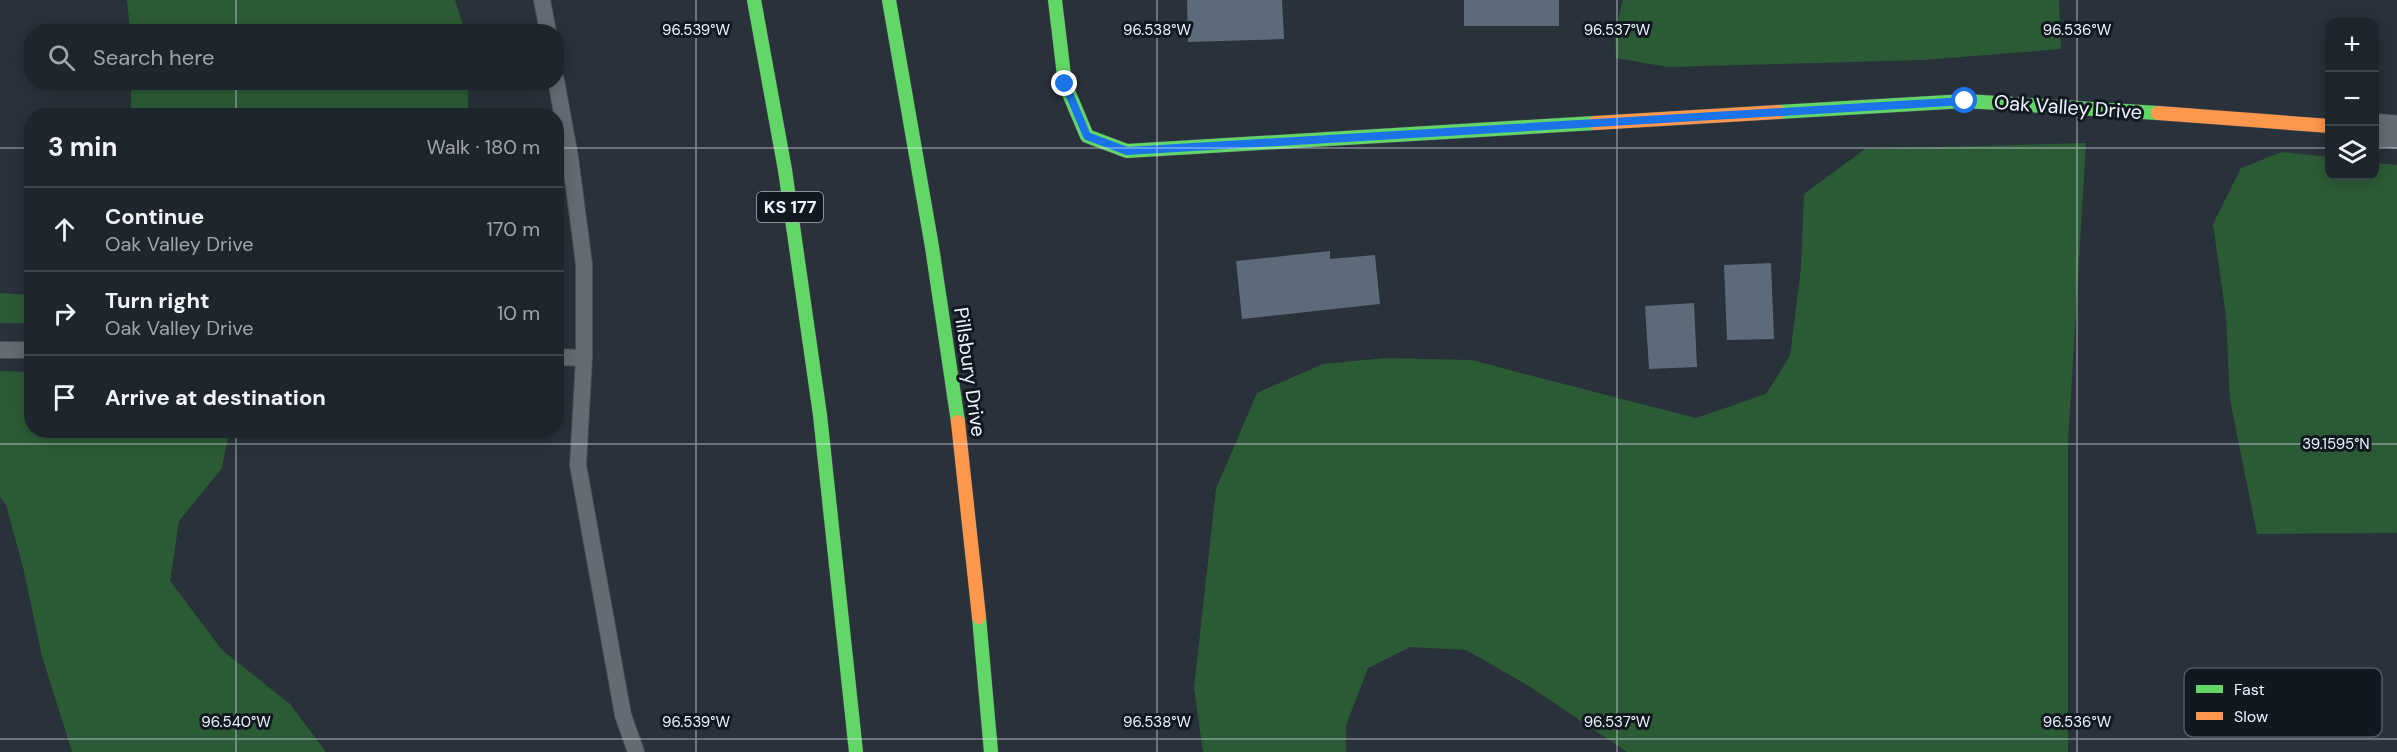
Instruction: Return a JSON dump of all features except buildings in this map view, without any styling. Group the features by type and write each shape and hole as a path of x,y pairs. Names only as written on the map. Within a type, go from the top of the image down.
{"main road":[{"name":"KS 177","path":"754,0 785,170 820,416 856,752"},
{"name":"Pillsbury Drive","path":"889,0 955,394 979,608 992,752"},
{"name":"Oak Valley Drive","path":"1055,0 1065,84 1087,136 1127,151 1965,101 2244,118 2325,126"}],"street":[{"path":"2379,130 2397,132"}],"lane":[{"path":"542,0 546,24"},
{"path":"558,90 561,108"},
{"path":"564,124 584,264 584,358 578,465 623,715 636,752"},
{"path":"0,350 24,350"},
{"path":"564,357 584,358"}],"green space":[{"path":"127,0 455,0 463,24 129,24"},
{"path":"1623,0 2059,0 2061,49 1922,60 1668,67 1616,58 1615,31"},
{"path":"131,90 468,90 468,108 131,108"},
{"path":"2086,143 2068,444 2068,752 1627,752 1529,686 1466,650 1410,647 1368,668 1346,725 1346,752 1203,752 1194,688 1216,489 1257,393 1323,364 1386,358 1471,360 1696,418 1766,394 1790,356 1801,268 1804,194 1865,149"},
{"path":"2282,152 2325,157 2325,180 2379,180 2379,163 2397,165 2397,533 2257,534 2230,400 2226,316 2213,224 2241,168"},
{"path":"0,293 24,295 24,323 0,323"},
{"path":"0,371 24,372 24,438 228,438 222,468 179,521 170,581 222,650 290,704 326,752 72,752 42,656 23,567 6,505 0,497"}],"traffic: fast":[{"path":"754,0 785,170 820,415 856,752"},
{"path":"889,0 932,247 958,422"},
{"path":"1055,0 1065,84 1087,136 1127,151 1595,123"},
{"path":"1778,112 1965,101 2158,113"},
{"path":"979,617 991,752"}],"traffic: slow":[{"path":"1595,123 1778,112"},
{"path":"2158,113 2325,126"},
{"path":"958,422 979,617"}],"route":[{"path":"1065,84 1087,136 1127,151 1965,101"}]}
